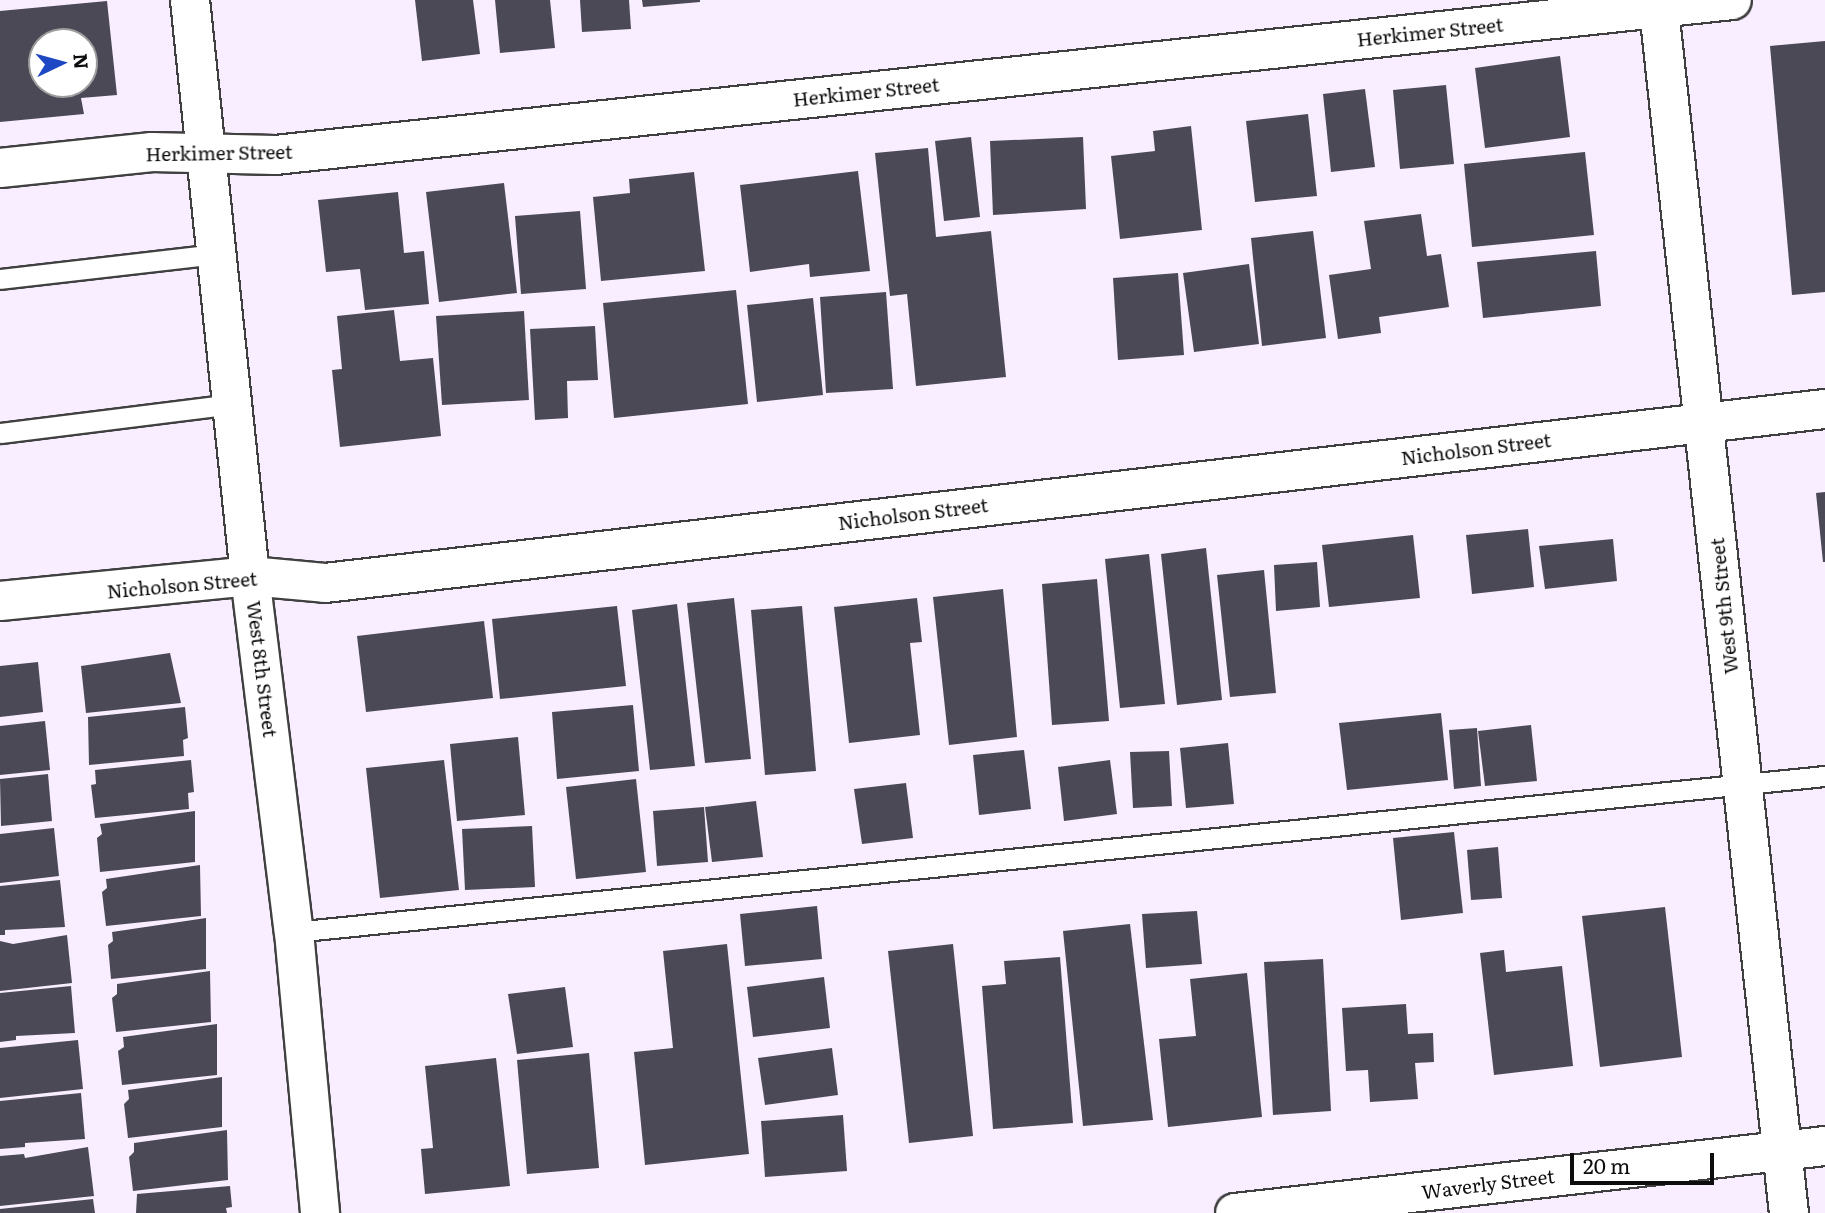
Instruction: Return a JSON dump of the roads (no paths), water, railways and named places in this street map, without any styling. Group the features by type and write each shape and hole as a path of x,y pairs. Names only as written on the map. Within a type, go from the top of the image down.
{"street":[{"name":"West 8th Street","path":"190,0 250,576 294,932 320,1213"},
{"name":"Herkimer Street","path":"0,168 152,152 275,155 1659,4 1732,0"},
{"name":"West 9th Street","path":"1659,4 1789,1213"},
{"name":"Nicholson Street","path":"0,601 250,576 325,583 1825,409"},
{"name":"Waverly Street","path":"1235,1213 1825,1146"}],"lane":[{"path":"0,279 216,254"},
{"path":"0,433 233,404"},
{"path":"294,932 1825,776"}]}
